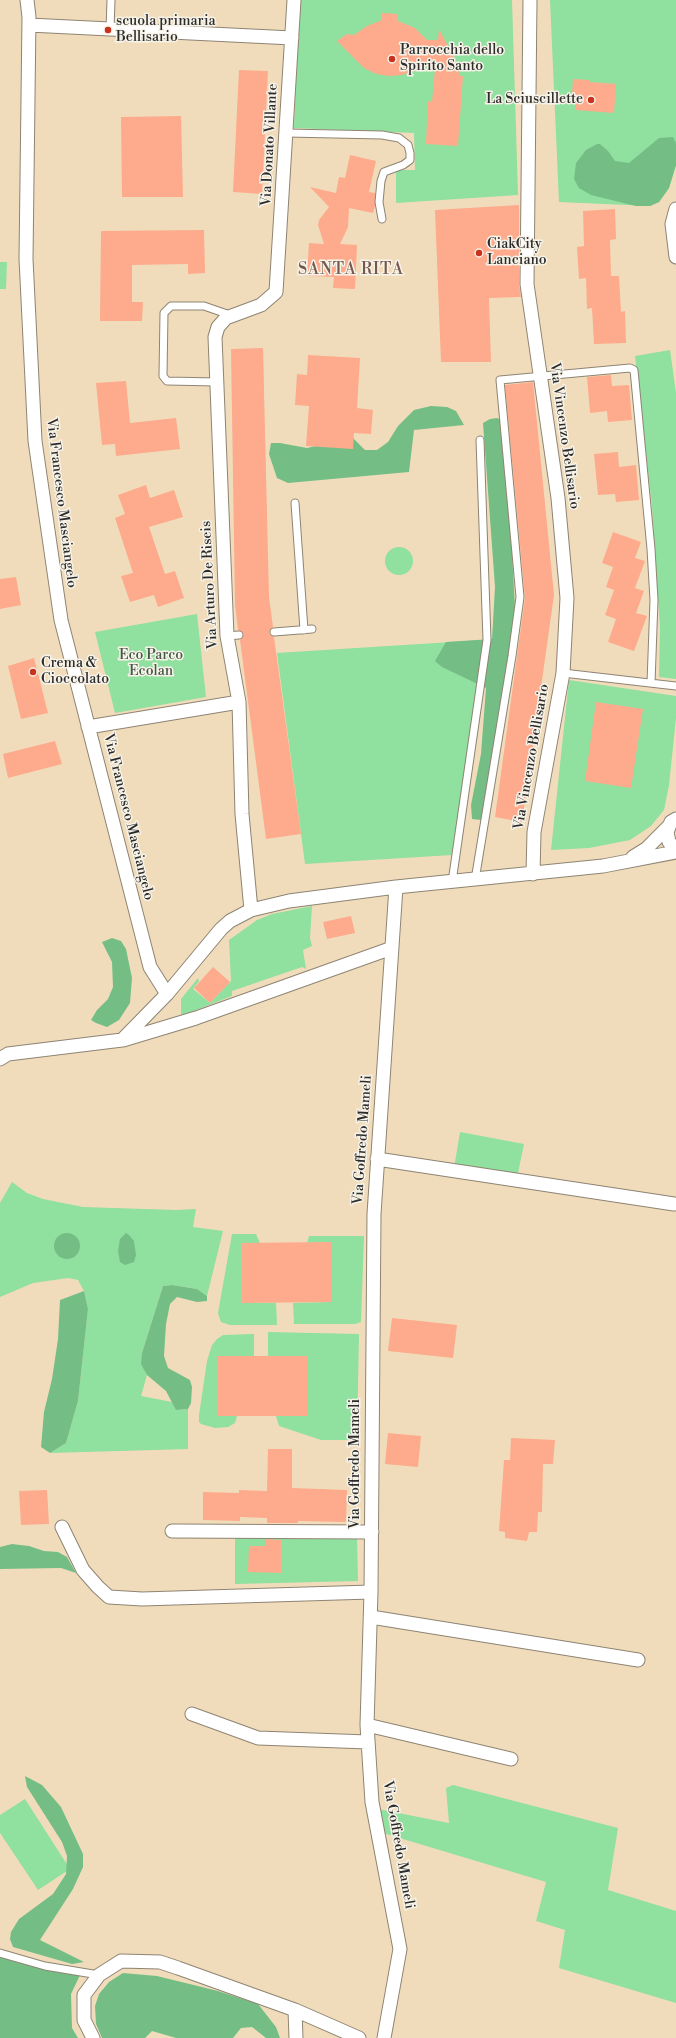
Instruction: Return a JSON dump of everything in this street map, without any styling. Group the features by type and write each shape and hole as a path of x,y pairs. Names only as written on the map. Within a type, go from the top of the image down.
{"street":[{"name":"Via Francesco Masciangelo","path":"27,0 29,25 26,259 35,441 61,620 150,967 166,994"},
{"name":"Via Donato Villante","path":"231,315 261,305 276,292 294,0"},
{"name":"Via Vincenzo Bellisario","path":"530,0 527,284 558,498 567,598 563,673 534,832 533,874"},
{"path":"29,25 292,38"},
{"path":"676,209 672,224 676,256"},
{"name":"Via Arturo De Riseis","path":"231,315 222,322 215,337 216,382 239,702 242,814 251,910"},
{"path":"88,727 239,702"},
{"path":"627,862 646,849 673,821"},
{"path":"122,1040 166,994 221,929 230,921 251,910 289,901 396,887 533,874 627,862 676,850 669,842 667,832 673,821"},
{"name":"Via Goffredo Mameli","path":"384,2038 400,1949 372,1802 367,1725 371,1617 374,1214 396,887"},
{"path":"0,1059 8,1054 122,1040 196,1018 392,948"},
{"path":"377,1159 674,1204"},
{"path":"62,1527 83,1570 109,1597 142,1599 371,1592"},
{"path":"172,1531 372,1532"},
{"path":"371,1617 638,1660"},
{"path":"192,1714 258,1738 368,1742"},
{"path":"367,1725 511,1760"},
{"path":"93,2038 84,2020 84,1995 99,1975 121,1962 160,1962 295,2010 359,2038"},
{"path":"295,2010 296,2038"}],"lane":[{"path":"110,29 111,0"},
{"path":"287,133 382,135 399,138 408,145 410,160 403,165 384,172 381,181 379,202 382,219"},
{"path":"216,382 167,381 163,376 164,313 171,306 204,306 231,315"},
{"path":"475,880 512,656 520,597 500,380 630,368 634,370 652,550 654,607 651,683"},
{"path":"452,882 487,640 480,440"},
{"path":"295,503 304,630"},
{"path":"274,632 312,629"},
{"path":"563,673 676,686"},
{"path":"0,1953 45,1966 99,1975"}],"green space":[{"path":"299,0 512,0 518,195 396,203 396,170 415,170 414,133 294,128"},
{"path":"550,0 676,0 676,165 669,188 659,202 650,206 559,202"},
{"path":"673,137 676,143 676,165 669,188 659,202 650,206 636,206 591,195 579,188 574,179 576,163 586,150 597,144 600,144 608,151 615,161 629,163 659,138"},
{"path":"0,262 7,262 6,289 0,289"},
{"path":"670,350 676,393 676,679 659,677 660,627 652,506 635,356"},
{"path":"431,406 447,407 456,411 464,425 414,430 409,472 288,483 277,478 269,454 271,443 280,443 307,448 352,437 365,450 377,450 388,442 398,426 414,410"},
{"path":"497,418 501,420 508,481 515,607 494,765 484,815 481,820 472,819 471,805 481,754 486,688 442,667 435,661 446,642 492,639 495,587 483,423 490,419"},
{"path":"399,547 409,551 413,561 409,571 399,575 389,571 385,561 389,551"},
{"name":"Eco Parco Ecolan","path":"197,614 206,697 115,713 95,632"},
{"path":"483,640 479,684 452,855 305,864 277,653"},
{"path":"569,680 676,696 676,718 669,785 664,810 651,826 630,840 589,848 551,850"},
{"path":"312,906 310,938 312,946 303,950 306,969 302,967 232,991 232,996 181,1016 181,999 198,978 199,981 193,989 210,1003 231,981 229,940 257,920 272,914"},
{"path":"112,938 121,941 126,949 132,978 130,1003 119,1020 107,1027 91,1020 97,1010 108,999 113,987 112,962 102,942"},
{"path":"460,1132 524,1144 517,1178 454,1168"},
{"path":"12,1182 27,1193 43,1199 83,1207 176,1210 196,1209 193,1227 223,1231 207,1296 197,1289 172,1285 163,1286 142,1353 142,1364 147,1375 141,1396 172,1402 177,1410 188,1409 188,1449 50,1453 66,1443 78,1401 88,1309 84,1291 78,1280 68,1278 33,1283 0,1297 0,1203"},
{"path":"67,1233 76,1237 80,1246 76,1255 67,1259 58,1255 54,1246 58,1237"},
{"path":"126,1233 134,1241 136,1255 134,1262 125,1265 120,1262 118,1251 120,1239"},
{"path":"232,1234 256,1234 260,1243 242,1243 242,1303 276,1303 277,1325 230,1325 221,1322 218,1313"},
{"path":"309,1236 364,1236 361,1322 355,1324 294,1324 293,1303 331,1302 331,1243 307,1243"},
{"path":"172,1285 197,1289 207,1296 207,1301 197,1302 177,1297 170,1304 166,1324 164,1356 168,1368 190,1380 192,1387 191,1403 188,1409 176,1410 166,1391 147,1375 141,1364 142,1353 163,1286"},
{"path":"84,1291 88,1309 78,1401 66,1443 50,1453 41,1447 44,1412 52,1379 58,1339 60,1300"},
{"path":"268,1332 359,1334 357,1440 321,1440 279,1426 276,1416 307,1416 307,1356 268,1356"},
{"path":"254,1334 254,1356 218,1356 218,1416 237,1416 235,1423 228,1427 215,1428 201,1424 199,1422 199,1415 207,1361 212,1345 223,1335"},
{"path":"235,1537 357,1538 358,1581 235,1584"},
{"path":"12,1544 29,1546 44,1551 58,1552 67,1557 76,1573 61,1568 0,1569 0,1547"},
{"path":"25,1776 42,1785 61,1807 83,1854 83,1867 73,1889 40,1940 84,1962 72,1964 13,1947 10,1939 11,1932 19,1919 53,1894 66,1874 67,1856 62,1842 27,1787"},
{"path":"453,1785 618,1828 608,1890 676,1911 676,2003 559,1968 565,1930 536,1921 546,1882 383,1833 378,1809 449,1823 446,1788"},
{"path":"25,1799 70,1869 38,1890 0,1833 0,1815"},
{"path":"0,1956 12,1961 80,1975 71,1994 72,2028 78,2038 0,2038"},
{"path":"123,1973 157,1976 218,1991 258,2004 276,2027 280,2038 266,2038 252,2027 241,2028 233,2038 176,2038 152,2031 145,2038 102,2038 96,2024 95,2006 99,1994 109,1982"}],"building":[{"name":"Parrocchia dello Spirito Santo","path":"382,13 398,14 398,21 415,28 427,40 438,40 439,29 458,65 459,76 463,76 458,146 426,144 428,101 432,102 436,58 415,71 402,75 389,76 376,74 364,68 337,41 347,34 354,35 367,26 382,20"},
{"path":"239,70 268,71 262,194 233,192"},
{"path":"573,79 616,84 614,113 575,110 576,95 572,95"},
{"path":"181,116 183,197 122,197 121,117"},
{"path":"350,155 376,161 369,192 375,193 375,206 373,213 349,208 348,227 340,244 357,245 355,289 333,288 334,277 307,276 309,243 324,244 318,225 319,220 329,207 310,187 336,193 339,177 345,178"},
{"name":"CiakCity Lanciano","path":"519,205 519,284 521,297 489,298 491,362 441,362 435,210"},
{"path":"615,209 616,239 610,240 611,276 619,276 621,312 625,311 626,343 594,344 592,308 587,309 586,278 579,279 577,247 584,246 583,211"},
{"path":"204,230 205,273 188,274 188,264 132,265 132,302 143,302 142,321 100,321 101,231"},
{"path":"263,348 269,597 273,627 269,633 274,637 301,834 266,839 240,640 244,634 238,630 235,604 231,349"},
{"path":"308,355 360,358 357,408 373,410 371,434 354,433 353,449 306,446 309,406 295,405 297,374 307,375"},
{"path":"611,375 612,386 629,385 632,420 608,422 607,411 590,413 587,377"},
{"path":"126,381 130,423 176,418 180,449 116,456 115,444 102,445 96,383"},
{"path":"533,382 554,595 522,822 495,817 525,598 505,385"},
{"path":"618,452 619,467 636,465 639,500 616,502 615,494 598,495 594,454"},
{"path":"146,485 150,498 174,490 183,517 149,527 165,574 175,571 184,598 158,607 154,595 130,602 121,576 133,573 115,518 125,514 118,495"},
{"path":"613,532 641,542 635,558 645,561 635,588 644,591 636,613 647,616 634,651 608,642 616,619 605,615 614,590 606,587 613,567 602,563"},
{"path":"16,577 21,605 0,609 0,579"},
{"path":"34,658 48,713 21,719 8,666"},
{"path":"596,702 643,709 631,788 585,781"},
{"path":"55,741 62,764 8,778 3,754"},
{"path":"351,916 355,933 327,939 323,922"},
{"path":"213,967 230,982 210,1003 194,988"},
{"path":"331,1242 332,1302 242,1303 242,1243"},
{"path":"392,1318 457,1325 453,1358 388,1351"},
{"path":"218,1356 307,1356 307,1416 218,1416"},
{"path":"388,1433 421,1436 418,1467 385,1464"},
{"path":"511,1438 555,1440 553,1464 543,1464 542,1512 538,1512 537,1532 529,1532 527,1541 505,1538 505,1532 499,1531 504,1460 510,1460"},
{"path":"268,1449 292,1449 292,1488 347,1490 346,1522 298,1521 298,1523 267,1523 267,1518 240,1517 240,1521 203,1520 203,1492 239,1493 239,1490 267,1491"},
{"path":"47,1490 49,1524 21,1525 19,1491"},
{"path":"266,1539 281,1540 281,1573 248,1572 249,1546 266,1546"}],"place":[{"name":"scuola primaria Bellisario","path":"108,30"},
{"name":"Parrocchia dello Spirito Santo","path":"392,59"},
{"name":"La Sciuscillette","path":"591,100"},
{"name":"CiakCity Lanciano","path":"479,253"},
{"name":"Crema & Cioccolato","path":"33,672"}],"district":[{"name":"SANTA RITA","path":"351,270"}]}
